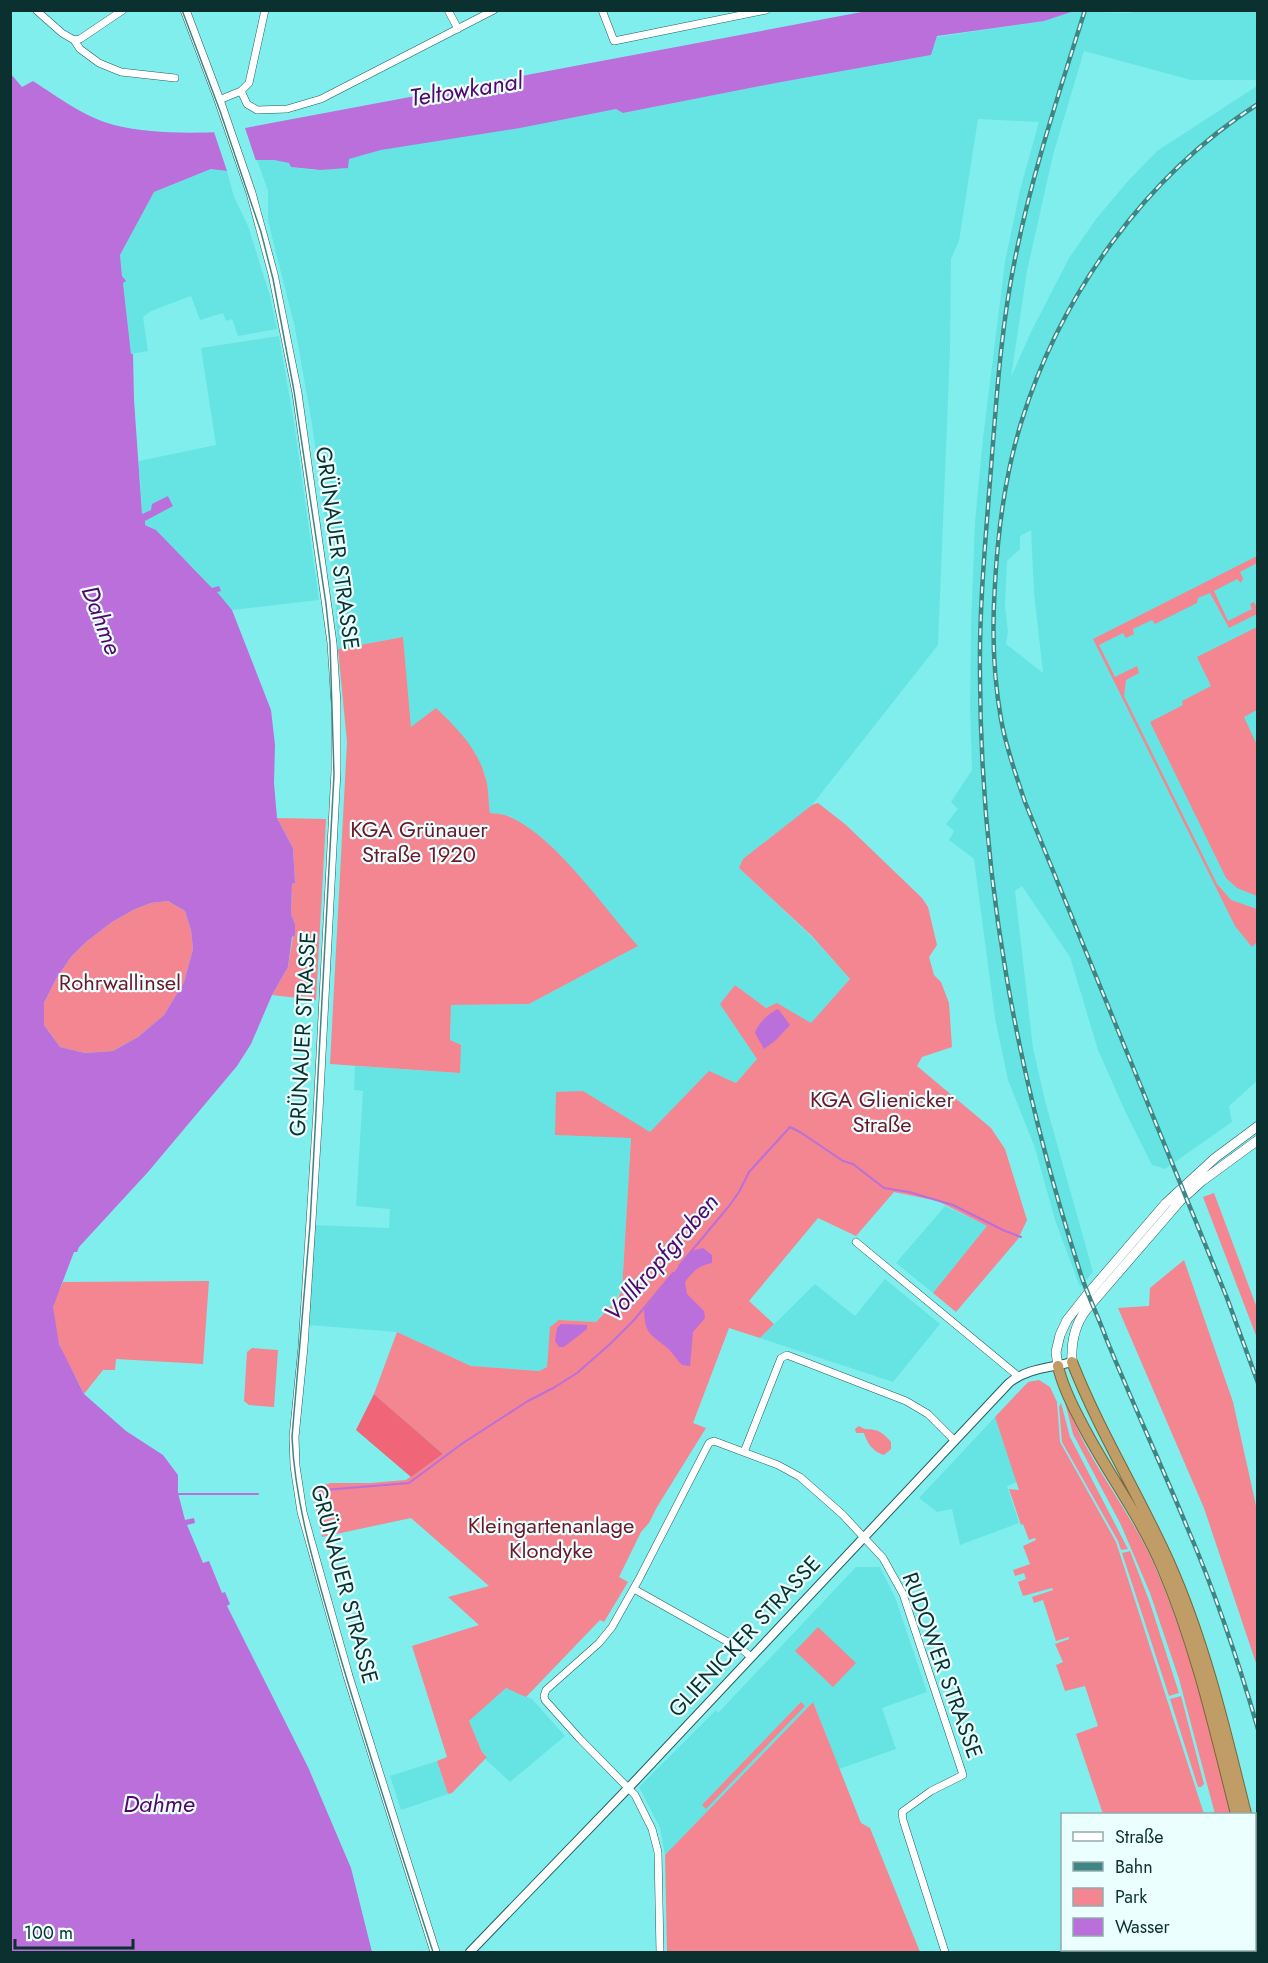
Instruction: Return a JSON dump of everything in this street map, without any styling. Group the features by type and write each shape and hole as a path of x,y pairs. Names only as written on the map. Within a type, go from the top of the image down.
{"highway":[{"path":"1072,1362 1114,1453 1169,1562 1196,1631 1216,1696 1245,1813"},
{"path":"1058,1366 1068,1396 1088,1437 1138,1518 1162,1566 1188,1635 1207,1698 1236,1813"}],"main road":[{"name":"GRÜNAUER STRASSE","path":"184,10 219,100 251,193 280,307 298,400 332,643 336,704 336,771 319,1092 294,1437 295,1466 302,1512 348,1679 435,1953"},
{"path":"1058,1366 1057,1346 1067,1320 1166,1203 1215,1158 1257,1126"},
{"path":"1072,1362 1075,1329 1086,1310 1180,1201 1202,1181 1257,1140"}],"street":[{"path":"36,10 99,63 121,72 175,78"},
{"path":"219,100 241,91 249,83 266,10"},
{"path":"448,10 458,29"},
{"path":"241,91 247,104 257,110 287,109 321,99 494,10"},
{"path":"602,10 614,41 766,10"},
{"path":"74,40 80,39 122,11"},
{"path":"856,1242 1018,1376"},
{"path":"744,1452 781,1358 787,1355 906,1401 928,1414 954,1440"},
{"name":"GLIENICKER STRASSE","path":"470,1953 954,1440 1018,1376 1072,1362"},
{"path":"660,1953 657,1845 637,1798 545,1700 546,1690 606,1635 634,1589 709,1443 714,1441 744,1452 778,1465 800,1477 864,1536"},
{"name":"RUDOWER STRASSE","path":"864,1536 883,1558 903,1594 963,1775 931,1791 902,1812 945,1953"},
{"path":"634,1589 743,1650 750,1657"}],"shaded area":[{"path":"1145,10 1257,11 1257,80 1191,80 1084,51 1053,155 1027,271 1011,377 1069,258 1096,219 1128,181 1157,151 1257,86 1257,1081 1229,1106 1232,1122 1165,1169 1152,1165 1098,1050 1070,957 1022,886 1015,891 1033,1048 1045,1101 1093,1272 1080,1287 1055,1220 1035,1148 1008,1080 995,1018 974,859 949,840 954,831 946,824 958,809 951,802 972,770 971,625 975,522 983,438 1005,262 1020,190 1039,122 978,119 959,241 951,259 950,351 938,645 812,805 744,859 739,868 814,939 850,979 811,1024 777,1004 766,1008 735,985 721,1004 757,1059 736,1083 709,1072 650,1132 632,1122 555,1135 631,1137 622,1290 596,1322 559,1320 547,1367 539,1371 471,1366 397,1332 308,1325 314,1225 389,1228 390,1209 356,1206 363,1091 354,1090 355,1066 460,1073 450,1040 451,1005 529,1004 638,946 510,816 490,813 486,777 475,753 411,728 403,637 338,649 335,592 312,424 295,328 268,221 268,191 257,160 274,160 289,163 291,167 313,170 348,168 349,159 381,150 616,109 624,113 931,55 937,37 1044,21 1073,11 1128,13","holes":["1031,530 1034,593 1043,673 1006,644 1008,632 1005,606 1007,561 1020,549 1020,536"]},
{"path":"212,169 227,171 234,197 248,226 270,296 277,329 238,336 232,319 226,321 223,313 200,320 191,296 151,311 143,317 148,351 131,354 120,255 154,192"},
{"path":"279,336 295,429 319,600 232,610 192,567 151,527 145,525 145,521 173,505 168,496 151,510 142,514 139,461 216,445 201,348"},
{"path":"945,1206 988,1226 933,1293 896,1263"},
{"path":"885,1279 940,1324 893,1382 760,1338 815,1284 855,1316"},
{"path":"374,1394 443,1454 411,1477 356,1430"},
{"path":"995,1417 1017,1482 1007,1486 1019,1523 960,1545 952,1509 937,1512 919,1498"},
{"path":"856,1567 880,1567 895,1597 927,1692 882,1708 896,1749 839,1769 813,1702 665,1855 660,1828 639,1787 716,1710 718,1713"},
{"path":"506,1688 532,1699 565,1736 510,1782 485,1759 487,1756 482,1752 469,1721"},
{"path":"437,1761 448,1794 401,1810 390,1776"}],"green space":[{"path":"1257,556 1257,563 1240,572 1243,578 1241,583 1237,579 1214,591 1228,621 1252,609 1250,604 1254,602 1257,614 1229,628 1210,593 1198,598 1197,603 1155,624 1152,620 1133,629 1134,634 1126,638 1123,633 1099,645 1115,677 1137,666 1139,673 1126,680 1124,696 1217,884 1231,900 1257,909 1257,942 1252,947 1235,926 1093,639"},
{"path":"1257,627 1257,710 1244,717 1257,745 1257,896 1237,888 1226,878 1150,722 1183,705 1182,701 1211,686 1197,657"},
{"name":"KGA Grünauer Straße 1920","path":"403,637 411,727 436,708 459,731 477,756 487,785 490,813 510,817 529,828 546,842 579,876 638,946 529,1004 451,1005 450,1040 461,1045 460,1073 330,1064 347,742 338,649"},
{"path":"818,803 845,824 922,898 928,907 937,945 929,957 934,975 941,982 949,1003 952,1047 922,1057 917,1066 991,1128 1005,1149 1027,1220 1018,1239 956,1312 933,1293 987,1226 938,1201 894,1192 856,1236 818,1218 749,1301 774,1324 760,1338 729,1328 693,1423 706,1428 649,1523 641,1532 619,1577 628,1582 604,1622 600,1620 526,1697 506,1688 469,1721 482,1752 487,1757 452,1793 448,1794 437,1761 447,1757 412,1646 479,1625 448,1597 489,1586 411,1518 322,1537 311,1488 331,1483 406,1480 443,1454 374,1394 397,1332 471,1366 539,1371 547,1367 550,1327 559,1320 596,1322 617,1299 622,1290 631,1138 555,1135 556,1092 583,1091 650,1132 709,1071 736,1083 757,1059 720,1004 735,985 766,1008 777,1003 811,1023 850,979 812,936 739,868 743,859 812,805"},
{"name":"KGA Grünauer Straße 1920","path":"277,818 326,819 316,1000 272,995 288,967 295,924 291,914 292,884 295,883 293,848"},
{"name":"Rohrwallinsel","path":"168,901 185,911 191,930 193,949 184,982 164,1015 138,1037 113,1051 85,1053 60,1047 44,1025 44,1003 71,957 112,922 151,903"},
{"path":"1214,1193 1257,1308 1257,1338 1203,1197"},
{"path":"1184,1260 1233,1402 1258,1516 1257,1666 1204,1508 1118,1308 1149,1306 1150,1288"},
{"path":"209,1281 203,1364 116,1359 115,1370 103,1370 84,1394 55,1332 53,1306 63,1282"},
{"path":"252,1348 278,1350 274,1407 249,1405 244,1401 247,1352"},
{"path":"1039,1380 1050,1387 1057,1402 1060,1442 1116,1542 1204,1813 1103,1813 1076,1734 1098,1726 1085,1686 1065,1691 1056,1665 1063,1662 1055,1644 1069,1637 1056,1641 1043,1600 1034,1603 1032,1597 1053,1590 1052,1588 1023,1596 1018,1582 1026,1579 1024,1573 1015,1576 1013,1570 1030,1564 1023,1546 1036,1540 1035,1538 1029,1540 1023,1524 1021,1525 1009,1489 1019,1490 995,1417 1028,1382"},
{"path":"1065,1402 1089,1452 1146,1548 1166,1593 1198,1686 1233,1813 1215,1813 1179,1679 1150,1593 1121,1525 1073,1434"},
{"path":"1061,1403 1070,1437 1128,1549 1121,1550 1062,1442 1059,1407"},
{"path":"859,1426 884,1434 891,1442 891,1449 884,1455 877,1452 869,1444 864,1433 856,1433 855,1429"},
{"path":"1130,1551 1150,1603 1179,1693 1169,1696 1122,1553"},
{"path":"818,1627 856,1663 833,1687 795,1651"},
{"path":"1181,1696 1204,1784 1201,1787 1198,1787 1170,1699"},
{"path":"801,1702 805,1706 706,1809 702,1805"},
{"path":"813,1702 861,1823 870,1828 920,1952 667,1952 665,1855"}],"water":[{"name":"Dahme","path":"867,11 1074,11 1044,21 937,36 931,55 623,113 616,109 520,128 381,150 349,159 348,168 320,170 291,167 289,163 274,160 257,160 227,171 211,169 154,192 120,255 122,276 126,281 123,283 131,354 133,354 142,514 151,510 152,504 168,496 173,506 145,521 145,525 156,530 212,588 219,586 221,591 217,592 232,610 271,710 275,745 274,783 277,818 293,848 295,883 292,884 291,914 295,924 295,935 292,937 288,967 272,995 251,1044 237,1066 148,1172 79,1247 77,1252 74,1252 53,1307 59,1344 84,1394 126,1431 163,1455 178,1475 178,1493 185,1520 194,1518 195,1523 187,1525 203,1563 209,1561 222,1593 225,1592 230,1604 227,1606 308,1767 351,1868 372,1952 11,1952 10,73 22,87 33,81 82,112 114,125 183,133 224,132","holes":["168,901 185,911 191,930 193,949 184,982 164,1015 138,1037 113,1051 85,1053 60,1047 44,1025 44,1003 71,957 112,922 135,909 151,903"]},
{"path":"778,1009 790,1025 764,1049 755,1033 764,1019"},
{"path":"703,1248 712,1255 712,1263 696,1270 685,1282 687,1294 704,1311 705,1318 693,1332 690,1366 682,1365 670,1350 649,1332 645,1324 644,1310 691,1251"},
{"path":"561,1324 587,1325 587,1329 564,1347 559,1347 555,1341 557,1328"}],"pier":[{"path":"244,125 257,164 228,174 213,129"}],"waterway":[{"name":"Vollkropfgraben","path":"679,1266 729,1206 749,1172 790,1127 843,1161 853,1164 884,1188 909,1192 953,1205 1021,1237"},
{"name":"Vollkropfgraben","path":"312,1491 409,1483 463,1443 577,1373 634,1320 673,1273"},
{"name":"Vollkropfgraben","path":"177,1494 258,1494"}],"tram line":[{"path":"182,10 220,111 261,232 273,279 294,391 330,643 334,774 310,1225 292,1437 297,1487 307,1536 333,1632 433,1952"}],"railway":[{"path":"1085,10 1029,196 1010,286 1002,342 980,627 982,753 987,829 995,904 1021,1052 1038,1125 1080,1272 1207,1576 1258,1729"},
{"path":"1258,104 1217,133 1179,166 1144,203 1112,243 1083,285 1059,330 1038,376 1021,423 1011,462 998,543 993,635 1001,719 1008,751 1025,802 1227,1298 1258,1383"}],"water label":[{"name":"Teltowkanal","path":"466,89"}],"park label":[{"name":"KGA Glienicker Straße","path":"882,1112"},
{"name":"Kleingartenanlage Klondyke","path":"551,1538"}]}
